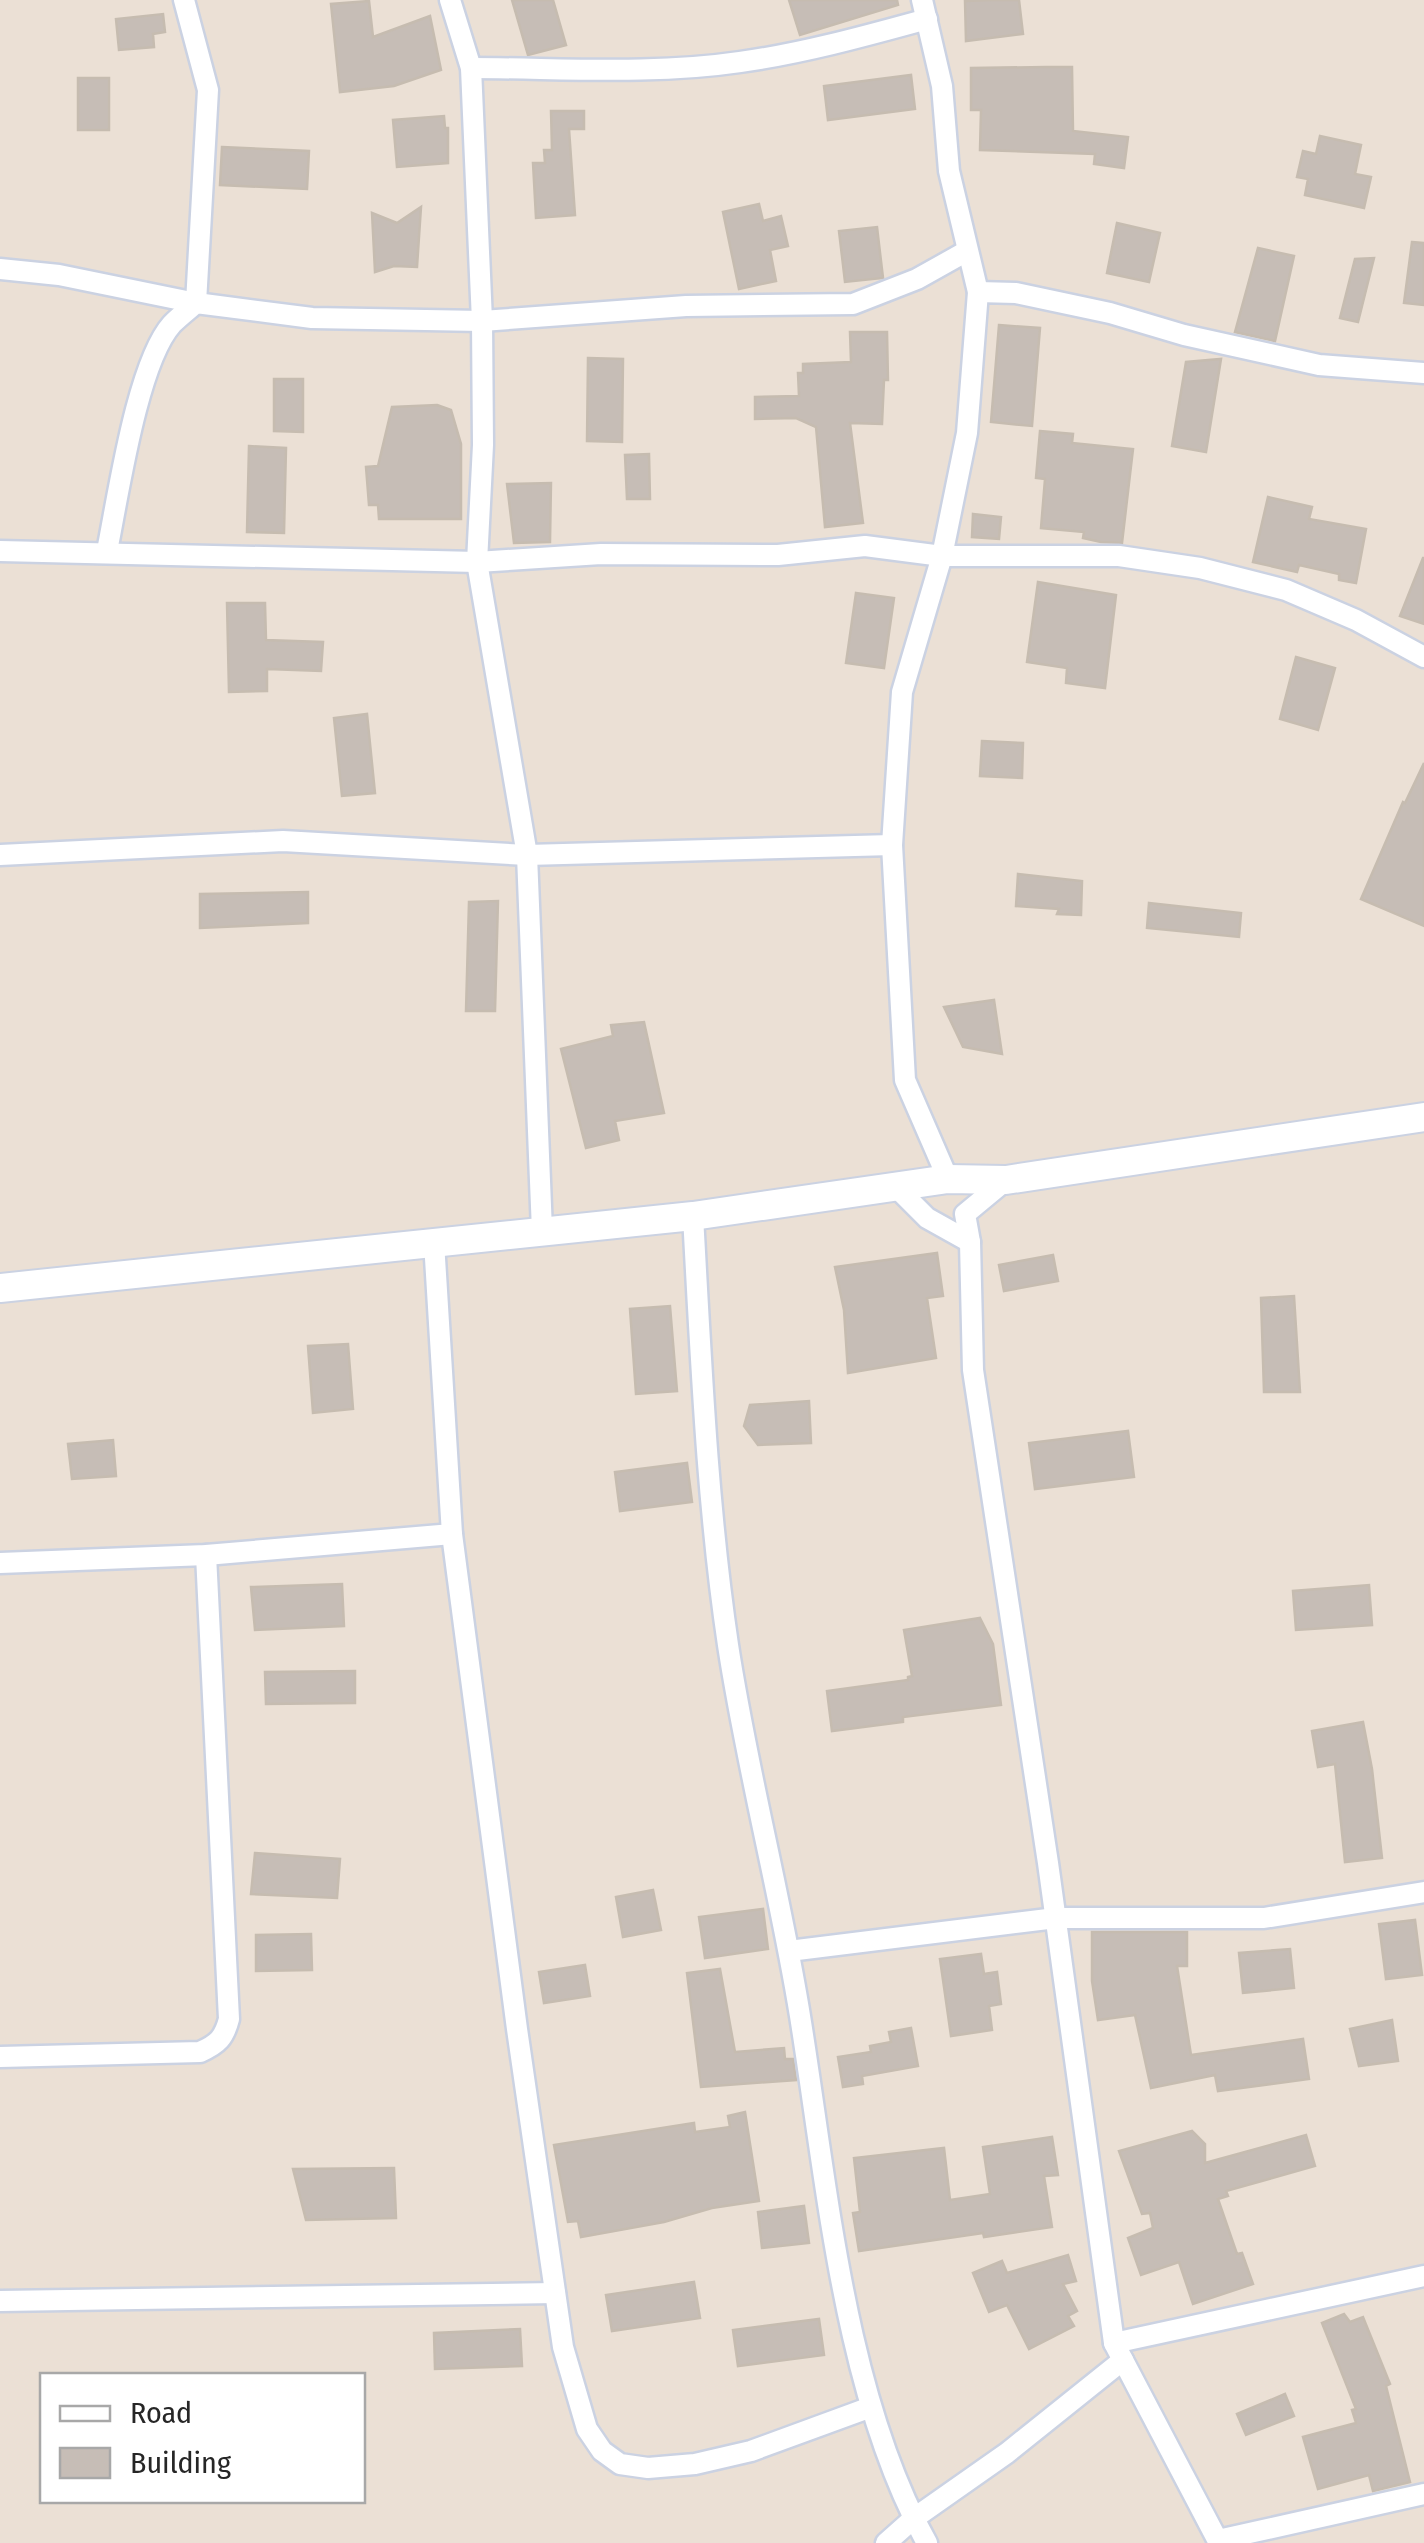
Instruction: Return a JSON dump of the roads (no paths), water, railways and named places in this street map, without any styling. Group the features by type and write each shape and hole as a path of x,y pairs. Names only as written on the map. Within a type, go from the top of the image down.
{"main road":[{"path":"0,1288 693,1216 948,1178 1006,1180 1424,1117"}],"street":[{"path":"106,552 136,412 154,356 170,326 196,304 208,90 184,0"},
{"path":"450,0 471,68 482,321 483,446 477,562 527,855 542,1231"},
{"path":"471,68 641,68 736,63 813,50 924,9 942,86 949,171 978,292 966,433 942,556 902,692 892,846 905,1080 948,1178"},
{"path":"0,268 59,275 196,304 312,318 482,321 686,306 853,304 917,279 967,251"},
{"path":"978,292 1016,294 1110,313 1184,335 1320,365 1424,373"},
{"path":"0,552 477,562 601,554 778,555 865,546 942,556 1119,556 1200,568 1286,590 1356,620 1424,657"},
{"path":"0,856 283,841 527,855 892,846"},
{"path":"1006,1180 965,1214 970,1242 973,1370 1118,2351 1218,2541 1424,2494"},
{"path":"896,1187 927,1218 970,1242"},
{"path":"693,1216 704,1412 728,1645 789,1951 847,2308 871,2407 913,2519 927,2543"},
{"path":"434,1242 452,1534 563,2347 587,2429 602,2451 620,2464 648,2468 695,2464 751,2451 871,2407"},
{"path":"0,1563 206,1555 452,1534"},
{"path":"0,2057 200,2052 225,2036 229,2019 206,1555"},
{"path":"789,1951 1056,1918 1264,1918 1424,1892"},
{"path":"886,2543 913,2519 1007,2453 1118,2351 1424,2276"},
{"path":"0,2302 555,2293"}]}
